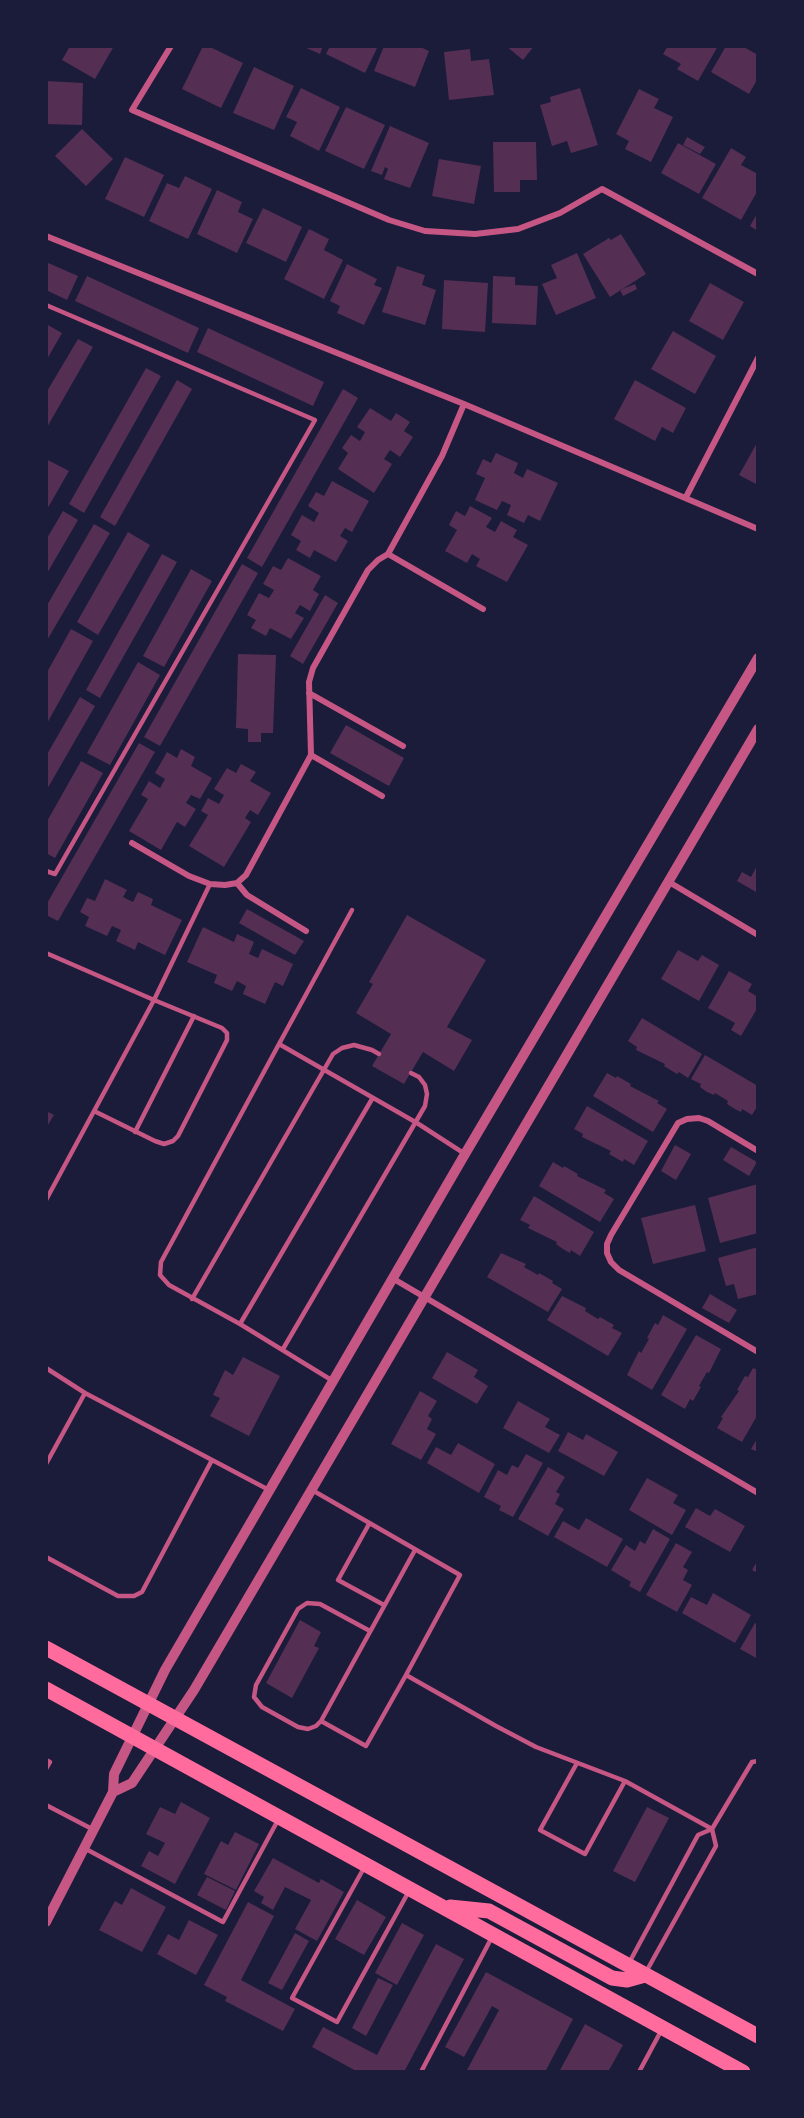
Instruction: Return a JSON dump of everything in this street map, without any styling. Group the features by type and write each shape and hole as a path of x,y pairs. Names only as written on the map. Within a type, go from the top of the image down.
{"main road":[{"path":"46,1648 758,2036"},
{"path":"46,1689 737,2070"},
{"path":"443,1906 489,1911 612,1978 627,1980 645,1975"}],"street":[{"path":"171,46 132,110 389,220 425,231 476,234 518,230 560,213 602,189 758,274"},
{"path":"46,236 464,404 758,529"},
{"path":"686,497 758,358"},
{"path":"132,843 189,876 210,884 237,883 246,875 311,755 309,693 311,674 368,570 388,554 442,456 464,404"},
{"path":"388,554 483,609"},
{"path":"46,1922 113,1792 114,1774 165,1670 392,1278 758,658"},
{"path":"309,693 403,747"},
{"path":"113,1792 132,1783 176,1718 758,729"},
{"path":"311,755 382,796"},
{"path":"669,882 758,935"},
{"path":"237,883 247,895 306,931"},
{"path":"758,1151 708,1121 699,1118 687,1119 678,1124 611,1235 607,1244 607,1253 611,1262 619,1270 758,1352"},
{"path":"392,1278 758,1493"}],"lane":[{"path":"46,305 315,420 55,874 46,871"},
{"path":"46,1200 154,1000 210,884"},
{"path":"333,1381 283,1349 192,1299 163,1280 159,1269 160,1262 352,910"},
{"path":"46,953 222,1028 226,1033 227,1040 189,1116 173,1141 164,1144 94,1111"},
{"path":"135,1132 194,1016"},
{"path":"279,1044 417,1123 465,1154"},
{"path":"192,1299 333,1054 342,1048 354,1045 379,1054"},
{"path":"283,1349 425,1106 427,1094 425,1084 411,1073"},
{"path":"240,1324 372,1099"},
{"path":"47,1369 85,1393 269,1490"},
{"path":"46,1464 85,1393"},
{"path":"46,1557 118,1596 134,1596 142,1592 212,1460"},
{"path":"312,1490 460,1575 366,1746 321,1721"},
{"path":"369,1524 338,1580 384,1605"},
{"path":"370,1631 320,1604 307,1603 298,1609 256,1684 254,1697 262,1707 298,1726 308,1729 316,1726 321,1721 415,1550"},
{"path":"406,1675 536,1747 625,1781 712,1829 716,1846 645,1975"},
{"path":"46,1760 50,1762 46,1769"},
{"path":"628,1965 698,1835 712,1829 753,1762 758,1761"},
{"path":"577,1763 540,1830 585,1854 625,1781"},
{"path":"46,1805 94,1830"},
{"path":"84,1848 223,1922 280,1817"},
{"path":"365,1864 292,1998 328,2018 337,2022 410,1889"},
{"path":"421,2072 494,1935"},
{"path":"639,2072 663,2028"}],"building":[{"path":"70,46 114,46 95,79 62,60"},
{"path":"203,46 208,46 243,63 221,108 182,89"},
{"path":"302,46 323,46 320,54"},
{"path":"330,46 378,46 365,73 326,54"},
{"path":"384,46 418,46 429,51 415,87 374,71"},
{"path":"506,46 534,46 523,60"},
{"path":"668,46 718,46 698,81 677,69 681,64 663,54"},
{"path":"726,46 742,46 758,55 758,78 749,94 711,72"},
{"path":"470,49 471,61 489,59 494,95 449,100 444,52"},
{"path":"254,67 294,86 274,130 233,113"},
{"path":"46,81 83,83 82,125 46,124"},
{"path":"301,88 340,107 319,151 290,136 297,122 286,117"},
{"path":"580,88 598,145 571,153 567,141 552,146 540,105 551,102 550,97"},
{"path":"639,89 659,99 654,108 673,117 651,162 625,149 629,141 616,134"},
{"path":"346,107 385,125 364,169 325,151"},
{"path":"390,126 429,143 410,188 384,179 388,169 385,167 382,175 371,171"},
{"path":"82,129 113,159 86,186 55,156"},
{"path":"687,137 705,147 700,154 683,145"},
{"path":"493,142 536,142 537,180 520,180 520,192 494,192"},
{"path":"678,143 716,164 699,194 661,173"},
{"path":"731,148 746,157 741,165 758,174 758,190 741,220 702,198"},
{"path":"125,157 164,175 144,217 105,199"},
{"path":"439,159 481,166 474,204 432,196"},
{"path":"185,176 212,189 188,239 149,221 167,183 179,188"},
{"path":"217,190 242,202 238,212 253,219 237,253 197,234"},
{"path":"263,208 302,227 286,262 246,243"},
{"path":"758,212 758,231 750,226"},
{"path":"309,229 329,239 324,250 343,260 324,299 284,279"},
{"path":"621,234 646,274 610,297 583,254 609,238 611,240"},
{"path":"577,253 596,298 556,315 542,284 557,278 551,265"},
{"path":"46,262 78,276 67,300 46,290"},
{"path":"347,264 377,279 374,285 382,288 364,325 337,313 340,306 330,301"},
{"path":"397,266 425,275 422,285 436,290 425,325 382,312"},
{"path":"87,276 199,328 188,353 75,301"},
{"path":"493,276 515,277 515,285 538,286 536,325 492,323"},
{"path":"444,280 488,283 485,332 442,329"},
{"path":"710,283 744,302 723,340 689,321"},
{"path":"635,284 637,289 623,296 620,290"},
{"path":"46,324 62,333 46,361"},
{"path":"208,328 324,382 313,406 197,352"},
{"path":"673,331 716,356 695,394 651,369"},
{"path":"78,339 93,347 46,429 46,393"},
{"path":"146,368 161,376 84,513 69,504"},
{"path":"177,380 192,389 115,526 100,517"},
{"path":"635,380 686,408 673,433 662,427 655,441 614,419"},
{"path":"343,389 358,398 262,567 247,558"},
{"path":"370,408 391,421 396,413 410,422 404,431 413,437 400,457 390,450 384,459 392,464 374,493 338,469 348,453 342,448 351,435 360,441 365,432 357,427"},
{"path":"758,441 758,485 739,475"},
{"path":"496,453 518,463 514,473 523,478 527,469 558,483 540,521 528,515 524,523 507,515 511,505 502,501 497,510 475,500 485,478 476,474 483,459 491,463"},
{"path":"46,459 69,471 46,511"},
{"path":"332,481 369,501 352,532 345,528 340,536 348,541 336,562 314,550 310,558 296,550 301,541 291,535 302,515 314,522 319,513 308,506 316,492 324,496"},
{"path":"470,506 492,518 486,527 495,532 501,521 517,530 513,537 528,545 507,582 476,566 480,559 472,554 467,563 445,551 457,530 449,525 456,511 465,516"},
{"path":"63,511 78,520 46,575 46,540"},
{"path":"94,524 110,533 46,642 46,607"},
{"path":"128,532 150,545 98,635 77,622"},
{"path":"162,554 177,562 100,698 86,690"},
{"path":"288,558 321,576 313,590 319,594 310,611 300,605 295,613 304,618 291,639 270,628 266,636 251,628 256,620 247,615 259,593 269,598 274,590 263,584 273,566 281,570"},
{"path":"242,564 258,573 160,746 144,737"},
{"path":"191,569 212,581 164,667 143,656"},
{"path":"325,595 338,603 303,664 290,656"},
{"path":"71,629 93,641 46,725 46,674"},
{"path":"238,654 276,655 273,733 261,733 261,742 248,742 248,729 236,728"},
{"path":"138,662 160,675 110,765 87,753"},
{"path":"80,697 95,706 46,791 46,756"},
{"path":"346,725 404,758 389,786 330,753"},
{"path":"139,743 155,752 58,921 46,915 46,905"},
{"path":"181,749 195,757 191,766 212,778 200,799 191,795 186,803 196,809 185,827 177,822 161,850 129,831 148,799 141,795 149,781 160,788 165,779 155,773 167,752 177,758"},
{"path":"81,761 103,773 55,858 46,853 46,823"},
{"path":"241,764 256,772 250,781 271,793 258,815 250,810 245,818 251,822 224,867 189,846 208,815 201,811 208,798 219,804 224,795 214,789 227,768 236,773"},
{"path":"758,864 758,893 737,881 742,872 751,877"},
{"path":"105,879 127,890 123,897 133,902 138,892 153,899 151,905 182,920 165,955 138,942 135,950 116,941 121,930 112,926 107,936 85,926 89,917 80,912 87,898 95,901"},
{"path":"247,909 304,941 295,955 239,923"},
{"path":"407,915 486,960 447,1027 472,1040 454,1071 423,1052 404,1084 372,1066 391,1034 356,1013 373,984 369,982"},
{"path":"203,927 234,942 237,934 254,942 249,954 258,958 262,949 293,964 283,986 275,982 265,1004 243,994 246,986 237,981 232,991 214,983 217,975 187,962"},
{"path":"678,950 698,961 702,955 719,965 699,1001 661,979"},
{"path":"729,971 752,984 748,991 758,997 758,1007 741,1036 731,1030 735,1023 708,1008"},
{"path":"642,1018 702,1054 688,1078 636,1050 637,1047 628,1041"},
{"path":"705,1055 758,1086 758,1105 752,1115 742,1109 741,1112 735,1109 727,1104 728,1101 715,1093 714,1095 707,1092 700,1087 701,1084 691,1079"},
{"path":"607,1073 631,1084 630,1086 659,1101 657,1103 667,1109 653,1132 593,1096"},
{"path":"587,1106 648,1141 634,1165 609,1154 611,1151 582,1137 583,1134 574,1129"},
{"path":"46,1111 54,1115 46,1128"},
{"path":"675,1145 691,1154 676,1180 661,1171"},
{"path":"731,1147 757,1162 749,1176 723,1160"},
{"path":"553,1162 606,1190 604,1193 614,1199 600,1222 539,1186"},
{"path":"758,1184 758,1233 720,1243 708,1198"},
{"path":"534,1196 594,1232 580,1256 571,1250 570,1253 556,1244 557,1242 528,1228 530,1225 520,1220"},
{"path":"695,1205 706,1251 653,1264 641,1218"},
{"path":"758,1247 758,1294 738,1299 734,1284 726,1286 718,1258"},
{"path":"501,1253 526,1264 524,1267 553,1281 552,1283 562,1289 548,1312 487,1277"},
{"path":"710,1294 737,1310 729,1323 702,1308"},
{"path":"562,1296 586,1308 585,1311 598,1319 600,1317 614,1325 612,1328 622,1333 608,1356 547,1320"},
{"path":"663,1315 687,1329 652,1390 627,1375 639,1351 641,1353 649,1339 647,1338 655,1323 658,1325"},
{"path":"696,1335 721,1349 709,1373 707,1372 699,1386 701,1387 693,1401 690,1399 685,1409 661,1395"},
{"path":"447,1352 478,1370 474,1377 488,1386 477,1404 432,1378"},
{"path":"243,1357 280,1376 249,1436 210,1416 220,1398 213,1395 225,1370 233,1375"},
{"path":"753,1368 758,1370 758,1414 742,1442 717,1428 723,1418 721,1417 739,1391 737,1390 745,1376 748,1377"},
{"path":"420,1391 437,1401 428,1416 432,1419 427,1429 436,1434 421,1460 391,1444"},
{"path":"518,1401 550,1419 545,1427 560,1435 549,1453 503,1428"},
{"path":"568,1432 583,1440 586,1434 618,1452 604,1476 558,1451"},
{"path":"758,1437 758,1452 751,1449"},
{"path":"458,1443 495,1464 479,1493 427,1463 436,1447 451,1455"},
{"path":"526,1454 543,1463 513,1517 499,1510 501,1506 484,1497 498,1470 507,1475 512,1465 518,1468"},
{"path":"548,1467 565,1477 556,1492 560,1494 555,1504 564,1509 548,1536 518,1519"},
{"path":"647,1478 678,1495 673,1503 686,1510 672,1535 629,1510"},
{"path":"696,1508 710,1516 715,1509 745,1526 730,1552 685,1527"},
{"path":"586,1518 623,1539 607,1567 554,1537 563,1521 579,1530"},
{"path":"653,1529 670,1539 640,1592 629,1586 631,1582 611,1570 626,1545 635,1551 640,1541 645,1544"},
{"path":"676,1543 692,1552 683,1567 688,1570 683,1580 692,1585 677,1612 646,1595"},
{"path":"758,1560 758,1573 752,1570"},
{"path":"713,1593 751,1615 735,1643 682,1613 691,1597 707,1605"},
{"path":"300,1620 321,1632 314,1646 319,1648 292,1698 266,1683"},
{"path":"755,1623 758,1624 758,1659 740,1649"},
{"path":"181,1802 210,1818 175,1884 141,1866 149,1851 158,1856 165,1843 146,1834 160,1807 175,1814"},
{"path":"647,1807 669,1818 635,1882 613,1871"},
{"path":"235,1832 259,1844 236,1890 204,1874 221,1841 228,1845"},
{"path":"273,1858 319,1883 321,1879 344,1892 317,1941 295,1929 311,1900 285,1887 273,1910 261,1903 264,1897 254,1891"},
{"path":"207,1877 235,1891 226,1910 197,1895"},
{"path":"131,1888 166,1907 142,1952 99,1930 115,1901 122,1905"},
{"path":"357,1900 386,1917 364,1955 335,1939"},
{"path":"248,1902 274,1916 241,1980 295,2009 283,2031 225,2001 227,1997 204,1985"},
{"path":"189,1920 218,1935 196,1975 157,1954 168,1934 179,1940"},
{"path":"402,1923 424,1935 397,1985 375,1973"},
{"path":"295,1933 309,1941 282,1990 268,1983"},
{"path":"436,1944 464,1959 404,2072 358,2072 312,2047 323,2027 377,2055"},
{"path":"486,1972 573,2019 545,2072 466,2072 499,2010 492,2006 464,2057 445,2047"},
{"path":"378,1978 393,1985 366,2036 352,2028"},
{"path":"585,2024 623,2045 608,2072 559,2072"}]}
